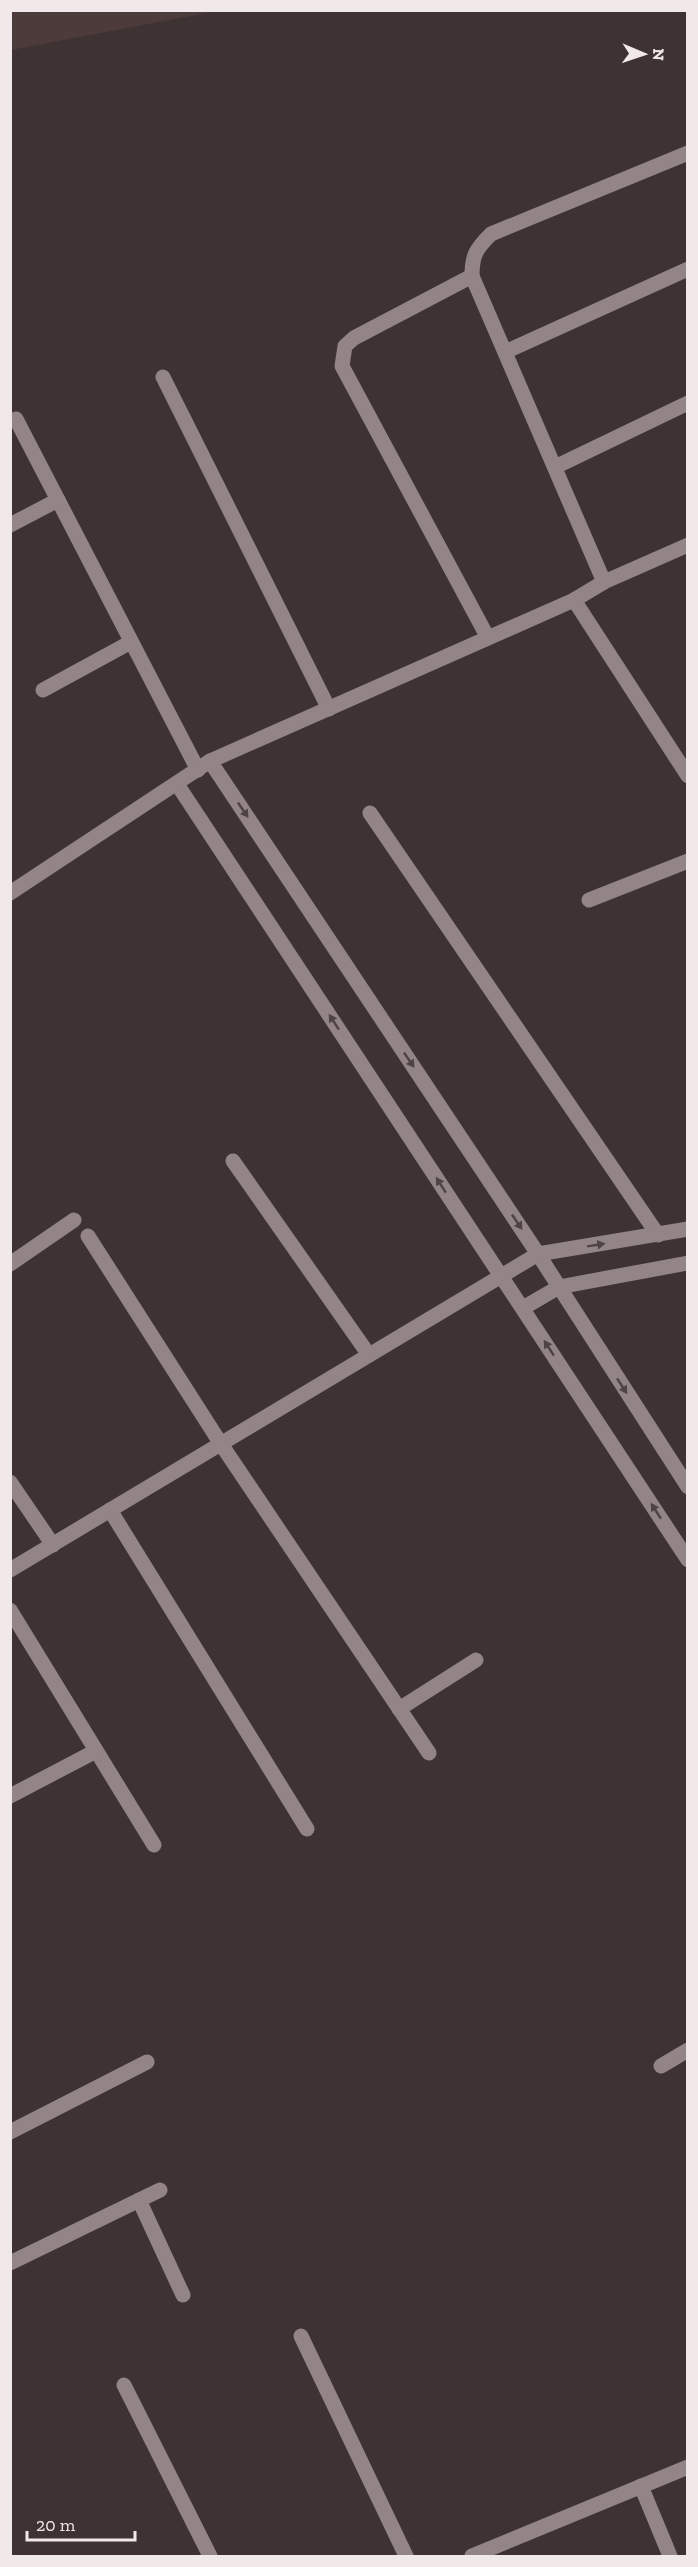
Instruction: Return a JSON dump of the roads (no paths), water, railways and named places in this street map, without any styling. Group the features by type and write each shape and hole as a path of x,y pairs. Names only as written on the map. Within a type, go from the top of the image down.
{"street":[{"path":"604,582 472,276 472,259 479,246 491,234 687,153"},
{"path":"505,352 687,269"},
{"path":"472,276 354,338 345,346 342,366 488,638"},
{"path":"163,377 329,709"},
{"path":"555,467 687,403"},
{"path":"16,419 131,642 204,766 538,1254 687,1487"},
{"path":"10,525 58,500"},
{"path":"10,893 204,766 574,600 604,582 687,545"},
{"path":"574,600 687,776"},
{"path":"43,690 131,642"},
{"path":"177,783 687,1560"},
{"path":"370,813 658,1235"},
{"path":"589,900 687,861"},
{"path":"233,1161 369,1355"},
{"path":"10,1264 74,1220"},
{"path":"10,1570 538,1254 687,1229"},
{"path":"88,1236 220,1444 429,1753"},
{"path":"523,1308 559,1287 687,1263"},
{"path":"10,1482 53,1545"},
{"path":"110,1510 307,1829"},
{"path":"10,1610 154,1845"},
{"path":"399,1709 476,1660"},
{"path":"10,1796 96,1751"},
{"path":"661,2066 687,2050"},
{"path":"10,2132 147,2062"},
{"path":"10,2263 160,2190"},
{"path":"139,2200 183,2295"},
{"path":"301,2336 406,2556"},
{"path":"124,2385 210,2556"},
{"path":"472,2556 687,2467"},
{"path":"641,2486 670,2556"}]}
